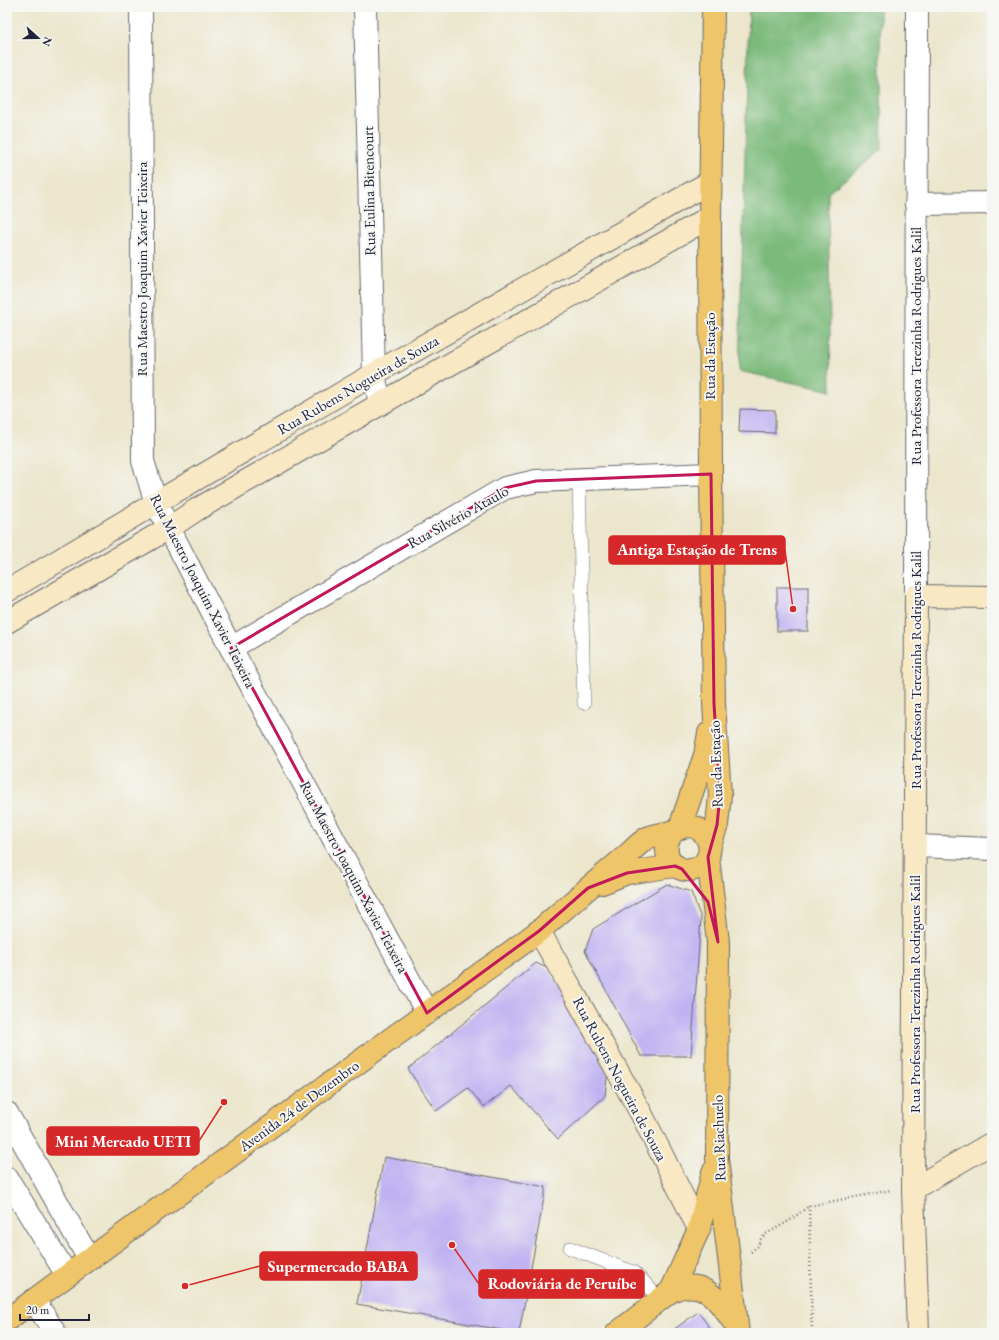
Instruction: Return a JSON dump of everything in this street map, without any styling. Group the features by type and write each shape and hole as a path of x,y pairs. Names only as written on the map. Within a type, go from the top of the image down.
{"main road":[{"name":"Rua da Estação","path":"709,851 717,825 720,795 714,704 711,474 710,182 713,7"},
{"name":"Rua da Estação","path":"677,830 705,754 714,704"},
{"path":"689,826 697,828 704,833 708,840 709,851 702,865 693,870 678,868 669,860 666,853 666,845 668,838 677,830 689,826"},
{"name":"Avenida 24 de Dezembro","path":"7,1320 539,931 648,838 677,830"},
{"name":"Rua Riachuelo","path":"709,851 718,942 717,1159 737,1329"},
{"name":"Avenida 24 de Dezembro","path":"588,888 627,874 678,868"},
{"name":"Rua Riachuelo","path":"678,868 693,880 708,902 718,942"},
{"path":"665,1296 699,1229 717,1159"},
{"path":"618,1333 665,1296 682,1286 691,1286 704,1290 716,1299 737,1329"}],"street":[{"name":"Rua Maestro Joaquim Xavier Teixeira","path":"141,7 143,461 156,504 168,528 427,1013"},
{"name":"Rua Eulina Bitencourt","path":"365,7 374,374 380,404"},
{"name":"Rua Professora Terezinha Rodrigues Kalil","path":"917,7 914,1180 918,1333"},
{"name":"Rua Rubens Nogueira de Souza","path":"7,591 374,374 710,182"},
{"path":"916,204 992,203"},
{"name":"Rua Rubens Nogueira de Souza","path":"7,622 168,528 196,510 710,217"},
{"name":"Rua Silvério Ataulo","path":"231,648 505,488 536,481 711,474"},
{"path":"916,596 992,597"},
{"path":"915,846 992,849"},
{"name":"Rua Rubens Nogueira de Souza","path":"539,931 641,1113 699,1229"},
{"path":"7,1113 89,1259"},
{"path":"914,1180 992,1143"},
{"path":"7,1178 67,1275"},
{"path":"34,1300 55,1333"}],"lane":[{"path":"579,479 584,703"},
{"path":"570,1248 633,1272 644,1282 665,1296"}],"path":[{"path":"728,1262 747,1254 758,1246 761,1239 766,1234 809,1206 890,1190 901,1183 906,1172 914,1180"},
{"path":"809,1206 812,1333"}],"highlighted area":[{"path":"711,474 714,704 720,795 717,825 708,857 718,942 708,902 682,869 675,866 627,873 588,888 539,931 427,1013 231,648 505,488 536,481"}],"green space":[{"path":"749,7 880,7 882,150 828,193 831,391 739,371"}],"building":[{"path":"740,409 775,410 775,433 739,432"},
{"path":"777,587 808,587 808,631 777,631"},
{"path":"667,884 691,892 701,918 691,1056 641,1056 585,951 593,929"},
{"path":"536,963 549,969 608,1067 605,1096 558,1139 511,1086 484,1107 468,1088 436,1111 408,1069"},
{"path":"384,1157 546,1187 519,1333 357,1304"},
{"path":"698,1312 714,1333 669,1333"}],"place":[{"name":"Antiga Estação de Trens","path":"793,609"},
{"name":"Mini Mercado UETI","path":"224,1102"},
{"name":"Rodoviária de Peruíbe","path":"452,1245"},
{"name":"Supermercado BABA","path":"185,1286"}]}
